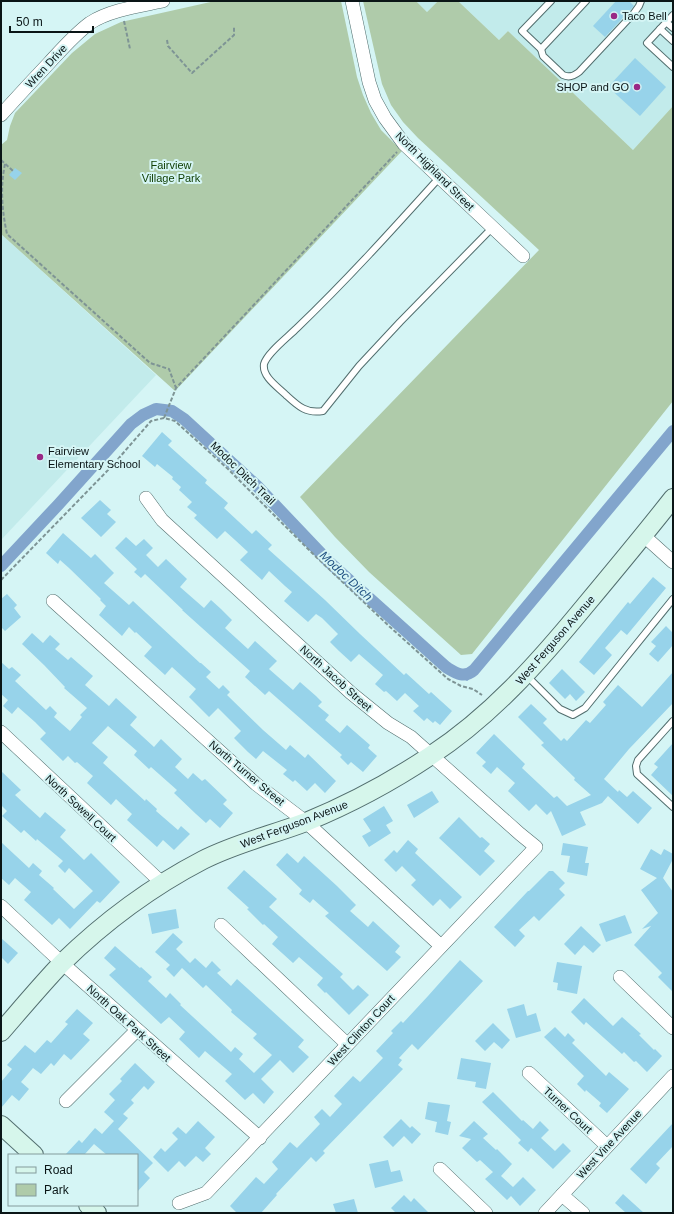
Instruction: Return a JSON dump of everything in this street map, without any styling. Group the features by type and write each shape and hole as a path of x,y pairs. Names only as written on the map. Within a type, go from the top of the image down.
{"street":[{"name":"Wren Drive","path":"1,115 77,34 91,23 122,11 163,1"},
{"name":"North Highland Street","path":"352,1 374,100 385,118 404,144 523,256"},
{"name":"North Jacob Street","path":"146,498 162,520 372,712 411,736 536,847"},
{"name":"West Ferguson Avenue","path":"1,1032 62,964 125,908 162,883 205,859 250,841 306,822 355,800 395,778 466,730 494,706 549,650 673,498"},
{"path":"643,535 673,562"},
{"name":"North Turner Street","path":"53,601 256,784 306,822 441,946"},
{"name":"North Sowell Court","path":"1,732 162,883"},
{"name":"West Clinton Court","path":"180,1203 206,1193 536,847"},
{"name":"North Oak Park Street","path":"1,906 62,964 260,1138"},
{"path":"221,926 347,1044"},
{"path":"620,977 673,1028"},
{"path":"66,1101 137,1030"},
{"name":"Turner Court","path":"529,1074 607,1146"},
{"name":"West Vine Avenue","path":"545,1213 673,1076"},
{"path":"1,1125 33,1154"},
{"path":"440,1169 486,1213"},
{"path":"562,1195 583,1213"},
{"path":"89,1206 97,1213"}],"lane":[{"path":"551,1 522,31 541,50 543,56 567,77 574,76 579,72 634,13 642,1"},
{"path":"541,50 586,1"},
{"path":"673,15 647,42 673,67"},
{"path":"666,22 673,28"},
{"path":"660,29 673,41"},
{"path":"439,178 382,242 272,353 265,362 264,371 268,378 292,401 304,410 315,413 323,411 359,366 493,227"},
{"path":"526,675 560,709 573,715 585,708 673,599"},
{"path":"673,721 638,760 636,766 637,774 673,807"}],"path":[{"path":"122,11 130,49"},
{"path":"167,40 168,46 192,73 234,35 234,26"},
{"path":"1,580 112,466 151,421 164,418 176,388 404,144"},
{"path":"1,160 12,171"},
{"path":"5,164 2,175 2,211 7,234 150,363 169,370 176,388"},
{"name":"Modoc Ditch Trail","path":"164,418 174,421 228,469 310,551 448,679 482,695"}],"shaded area":[{"path":"416,1 438,1 427,12"},
{"path":"458,1 671,1 673,3 673,106 633,150 508,31 499,40"},
{"name":"Fairview Elementary School","path":"1,234 156,375 1,540"}],"green space":[{"name":"Fairview Village Park","path":"215,1 341,1 357,77 363,95 381,130 402,151 175,391 1,234 1,145 7,140 15,113 72,53 95,34 121,22"},
{"path":"363,1 416,1 427,12 438,1 458,1 499,40 508,31 633,150 673,106 673,401 472,654 461,655 369,572 335,537 300,497 539,250 418,138 403,122 391,105 382,84"}],"building":[{"name":"Taco Bell","path":"616,1 629,1 634,6 605,37 593,26"},
{"name":"SHOP and GO","path":"635,58 666,87 640,116 608,87"},
{"path":"15,168 22,173 15,180 9,175"},
{"path":"162,432 172,441 168,445 207,480 205,483 228,503 224,508 252,534 256,530 272,545 268,549 325,600 404,675 406,673 429,694 431,692 452,711 440,725 435,721 433,723 427,718 424,721 413,711 419,706 405,693 397,701 386,691 384,692 375,684 383,675 359,654 351,662 339,651 330,642 338,634 322,618 316,614 308,622 284,601 292,592 269,571 262,580 240,560 248,552 235,540 225,531 217,539 194,518 197,515 187,507 192,502 179,490 181,487 172,479 173,477 157,464 155,467 142,456"},
{"path":"100,500 111,510 107,514 116,522 101,537 81,518"},
{"path":"63,533 91,558 95,554 114,573 104,583 129,605 133,601 211,672 206,677 219,689 223,685 230,692 227,695 263,730 286,750 290,745 305,758 308,754 336,781 325,793 315,783 307,791 295,780 293,782 283,774 287,770 263,751 256,759 234,738 241,731 218,708 209,717 189,697 196,689 172,667 165,675 144,656 152,647 136,632 135,633 129,627 122,636 99,615 106,606 100,600 101,599 60,560 58,564 46,553"},
{"path":"126,537 136,546 144,539 153,548 146,555 158,567 166,559 187,579 180,587 204,608 211,600 221,609 232,620 225,628 248,649 255,641 265,650 277,661 269,669 293,690 300,682 316,696 322,702 318,706 329,715 325,720 340,733 347,725 370,745 368,748 377,756 363,772 351,762 348,765 340,757 342,755 269,691 265,695 245,677 250,671 182,610 145,574 141,578 134,572 137,569 115,548"},
{"path":"653,577 666,588 627,635 621,630 605,648 612,655 594,675 579,662 628,602 630,604"},
{"path":"7,594 17,605 14,608 21,617 5,631 1,627 1,599"},
{"path":"666,626 673,633 673,645 658,662 649,654 656,646 651,642"},
{"path":"32,633 43,643 50,635 60,644 55,649 68,660 71,657 93,676 85,685 109,706 116,698 137,717 130,725 154,747 161,739 182,759 175,767 188,779 193,773 202,781 205,779 227,800 223,804 233,813 220,828 210,819 206,823 196,814 174,793 177,790 151,767 149,769 134,755 137,751 108,726 92,743 108,757 103,763 145,801 146,799 157,809 156,811 178,830 181,826 190,834 174,850 163,840 157,847 127,820 132,814 116,799 111,805 87,783 93,776 68,756 63,761 40,739 46,733 35,722 18,707 12,714 3,706 8,700 1,694 1,662 9,669 12,667 21,675 15,681 46,710 50,706 57,713 54,717 70,731 82,717 80,715 87,708 64,688 65,687 44,665 22,644"},
{"path":"562,669 585,692 576,701 570,694 565,699 549,683"},
{"path":"673,672 673,703 629,749 604,779 618,792 619,790 627,797 633,791 652,808 638,824 608,796 602,803 580,812 586,825 562,836 551,811 547,815 536,804 529,811 508,791 515,783 497,767 491,774 482,766 486,762 476,753 494,734 525,764 522,768 554,798 557,796 567,806 591,795 574,780 575,778 541,745 544,743 518,717 531,704 547,719 543,723 561,741 564,738 567,741 586,720 590,723 606,705 603,702 618,685 642,707"},
{"path":"673,743 673,796 651,775 658,767 654,764"},
{"path":"1,771 21,790 15,795 40,818 45,812 66,830 60,837 84,860 91,853 120,882 100,903 97,901 70,929 59,918 52,925 24,900 31,892 15,878 9,885 1,878 1,842 29,868 33,863 42,871 39,875 74,909 93,891 69,868 65,873 58,866 63,861 37,839 36,841 24,830 21,833 2,816 7,811 1,805"},
{"path":"432,791 439,802 414,818 407,805"},
{"path":"384,806 393,821 386,825 391,833 369,847 362,836 371,831 363,819"},
{"path":"459,817 480,838 482,837 490,844 484,851 495,861 480,876 439,838"},
{"path":"408,840 418,849 415,853 462,897 450,909 440,899 433,906 411,885 416,880 402,866 396,872 384,860 394,850 397,853"},
{"path":"563,843 588,847 585,863 589,863 587,876 567,872 570,856 561,855"},
{"path":"651,849 661,855 664,849 673,854 673,859 663,878 673,892 673,992 658,977 662,973 634,945 651,926 642,929 658,913 641,890 657,878 640,869"},
{"path":"287,853 298,863 304,856 356,905 350,911 368,927 373,921 400,946 395,952 401,957 387,971 325,916 329,913 313,899 310,903 299,894 302,890 276,865"},
{"path":"244,870 277,899 269,907 343,974 340,977 353,990 358,985 369,995 349,1015 317,985 323,978 299,957 293,963 272,944 278,937 264,924 263,925 247,909 249,908 227,888"},
{"path":"549,871 553,871 565,883 559,889 565,895 539,921 534,916 519,930 525,936 515,947 494,927"},
{"path":"176,909 179,928 152,934 148,914"},
{"path":"625,915 632,933 606,942 599,924"},
{"path":"581,926 601,945 593,953 584,945 575,955 564,944"},
{"path":"173,933 183,942 176,949 190,963 195,958 206,968 212,961 221,970 217,973 231,986 237,979 304,1040 298,1047 309,1057 293,1073 280,1060 261,1079 274,1092 264,1104 253,1093 245,1100 225,1081 232,1074 205,1051 199,1058 179,1039 185,1032 169,1017 161,1024 109,975 116,969 104,958 115,946 152,977 148,981 166,998 170,993 181,1004 180,1005 231,1052 235,1047 243,1054 239,1059 254,1073 272,1055 253,1038 257,1034 231,1012 232,1010 206,985 203,988 182,968 174,977 166,969 170,965 155,952"},
{"path":"1,938 18,953 8,964 1,957"},
{"path":"460,960 483,981 418,1050 412,1044 399,1058 402,1060 398,1065 403,1069 323,1151 325,1153 316,1162 311,1157 276,1194 277,1195 261,1213 237,1213 230,1206 256,1177 264,1184 278,1169 272,1162 290,1142 297,1148 320,1124 314,1117 322,1109 330,1117 342,1104 334,1096 353,1076 360,1082 383,1058 376,1051 393,1033 391,1031 401,1021 403,1023"},
{"path":"557,962 582,966 577,994 557,990 558,983 553,982"},
{"path":"584,998 613,1026 622,1017 641,1034 639,1035 654,1050 655,1049 662,1056 647,1072 624,1052 622,1054 586,1022 584,1025 571,1012"},
{"path":"524,1004 527,1016 536,1013 541,1031 516,1038 507,1009"},
{"path":"77,1009 93,1023 83,1034 90,1040 71,1060 64,1054 54,1066 51,1063 41,1074 33,1068 21,1082 29,1089 19,1101 12,1095 1,1108 1,1082 12,1069 7,1065 25,1045 35,1053 47,1040 51,1043 68,1024 65,1022"},
{"path":"493,1023 510,1040 502,1049 494,1042 485,1051 475,1041"},
{"path":"555,1027 565,1037 568,1033 575,1040 572,1043 606,1076 609,1072 629,1089 607,1113 599,1106 601,1103 586,1090 585,1092 577,1084 584,1076 544,1037"},
{"path":"461,1058 491,1063 486,1089 475,1087 476,1082 457,1079"},
{"path":"135,1063 155,1082 148,1090 144,1086 131,1100 134,1103 123,1114 128,1118 118,1129 153,1163 144,1172 150,1178 138,1191 138,1154 106,1154 94,1144 85,1154 66,1154 79,1140 82,1143 95,1128 102,1134 114,1121 104,1112 115,1100 109,1094 122,1081 120,1079"},
{"path":"493,1092 522,1121 523,1120 533,1129 540,1121 549,1130 541,1138 555,1151 563,1143 571,1151 553,1169 531,1148 528,1152 518,1143 521,1140 482,1102"},
{"path":"428,1102 450,1105 447,1121 451,1122 448,1135 435,1132 437,1122 425,1119"},
{"path":"401,1119 410,1128 412,1126 421,1134 412,1144 404,1136 393,1147 383,1137"},
{"path":"198,1121 215,1137 205,1148 211,1154 203,1162 196,1156 185,1167 179,1161 168,1172 153,1157 161,1148 165,1152 178,1139 172,1133 178,1127 186,1134"},
{"path":"474,1121 488,1134 483,1138 512,1164 501,1176 513,1187 523,1177 536,1190 520,1206 511,1196 507,1200 485,1179 493,1172 480,1160 477,1162 462,1148 471,1139 459,1136"},
{"path":"673,1123 673,1146 656,1164 660,1168 646,1184 630,1169"},
{"path":"388,1160 391,1172 400,1170 403,1181 375,1188 369,1164"},
{"path":"623,1194 644,1213 626,1213 615,1203"},
{"path":"404,1195 411,1202 414,1198 429,1213 396,1213 391,1208"},
{"path":"354,1199 358,1213 336,1213 333,1204"}],"waterway":[{"name":"Modoc Ditch","path":"1,566 131,424 143,415 156,409 172,411 184,419 257,486 329,562 446,667 463,675 474,670 673,431"},
{"name":"Modoc Ditch","path":"466,675 467,679"}],"place":[{"name":"Taco Bell","path":"614,16"},
{"name":"SHOP and GO","path":"637,87"},
{"name":"Fairview Elementary School","path":"40,457"}]}
